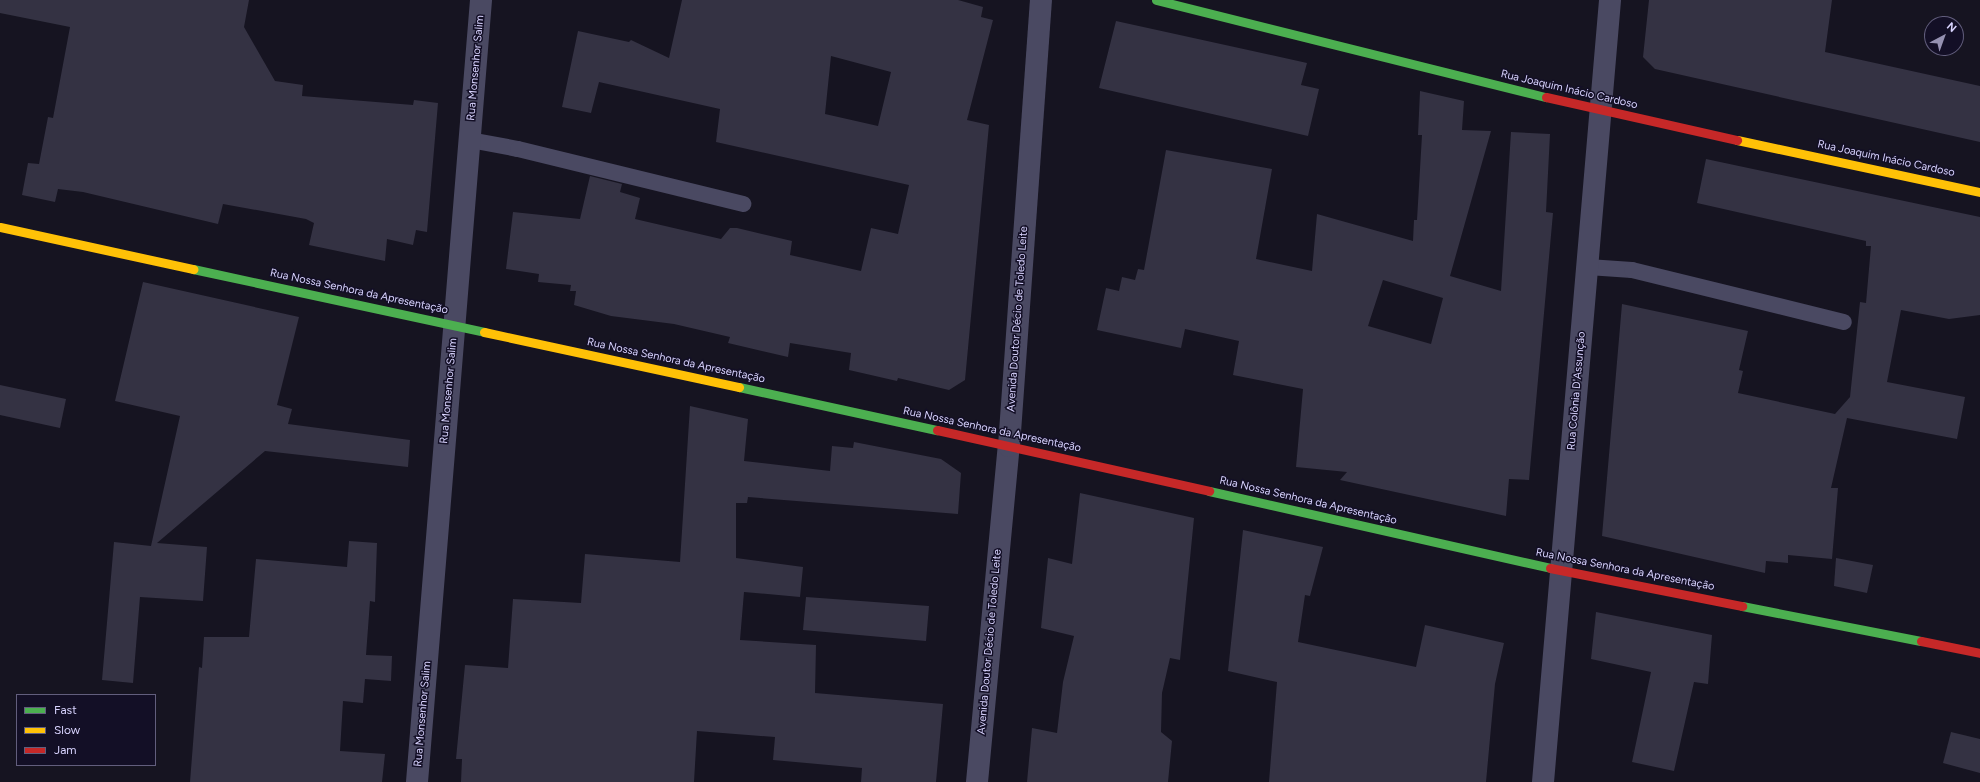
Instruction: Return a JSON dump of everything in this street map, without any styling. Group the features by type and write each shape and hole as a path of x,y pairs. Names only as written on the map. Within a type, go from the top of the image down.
{"street":[{"name":"Rua Monsenhor Salim","path":"417,782 482,0"},
{"name":"Avenida Doutor Décio de Toledo Leite","path":"977,782 1008,446 1041,0"},
{"name":"Rua Joaquim Inácio Cardoso","path":"1156,0 1601,111 1980,192"},
{"name":"Rua Colônia D'Assunção","path":"1543,782 1610,0"},
{"name":"Rua Nossa Senhora da Apresentação","path":"0,227 1008,446 1560,570 1980,653"}],"lane":[{"path":"470,140 518,149 743,204"},
{"path":"1588,266 1632,270 1844,322"}],"building":[{"path":"0,0 249,0 244,27 275,81 303,85 302,96 413,105 414,100 438,103 427,232 416,230 413,245 387,239 385,261 309,245 314,223 306,219 223,204 218,224 83,192 58,189 55,202 22,195 28,163 39,164 48,117 53,118 70,27 0,13"},
{"path":"682,0 958,0 983,7 981,17 993,20 967,120 989,125 965,380 949,390 898,378 897,381 849,370 851,353 790,343 788,357 728,343 730,337 674,324 611,316 574,305 576,291 570,291 571,285 538,282 539,274 506,269 513,212 580,219 590,176 622,184 620,192 640,198 635,219 721,239 730,228 737,228 792,241 790,255 861,271 871,228 898,234 909,185 716,142 720,109 599,82 591,113 562,107 578,31 629,42 631,40 669,58","holes":["831,56 891,72 878,126 825,114"]},
{"path":"1649,0 1832,0 1825,52 1980,86 1980,142 1655,69 1643,57"},
{"path":"1116,21 1307,63 1301,85 1319,89 1308,136 1099,88"},
{"path":"1420,91 1464,101 1462,130 1491,131 1450,276 1501,291 1511,132 1550,134 1546,212 1553,213 1529,480 1509,479 1506,516 1340,480 1347,472 1296,467 1303,389 1233,375 1239,341 1185,329 1181,348 1097,330 1106,288 1119,291 1122,277 1135,280 1138,269 1144,270 1166,150 1272,169 1256,259 1312,271 1317,214 1413,241 1414,220 1417,220 1422,135 1418,135","holes":["1383,280 1443,298 1431,344 1368,326"]},
{"path":"1706,159 1980,217 1980,315 1949,319 1901,310 1887,382 1965,397 1957,439 1847,418 1831,488 1838,488 1832,559 1788,555 1788,563 1766,561 1765,573 1602,536 1622,304 1748,331 1739,370 1743,371 1738,393 1835,414 1850,397 1860,302 1866,303 1871,246 1866,246 1866,241 1697,203"},
{"path":"143,282 299,317 277,405 292,409 288,424 410,440 408,467 265,451 157,543 207,547 203,601 140,597 133,683 102,680 114,542 151,546 180,416 115,401"},
{"path":"0,385 66,399 60,428 0,415"},
{"path":"690,406 748,419 744,461 830,471 832,446 853,448 854,442 941,459 961,473 958,514 748,497 747,503 736,503 736,558 803,567 800,597 744,592 740,640 816,645 815,693 943,704 936,782 861,782 862,768 773,760 775,737 697,731 694,782 461,782 462,759 456,759 465,665 508,668 513,599 581,603 585,554 680,562"},
{"path":"1080,493 1194,518 1180,660 1170,658 1162,693 1161,732 1172,741 1168,782 1027,782 1032,728 1057,733 1063,682 1074,636 1041,628 1048,558 1072,564"},
{"path":"1243,530 1323,547 1310,596 1305,595 1298,642 1416,667 1425,625 1504,643 1495,684 1486,782 1269,782 1277,682 1228,671"},
{"path":"349,541 377,543 375,602 370,601 366,655 392,656 391,681 365,679 363,703 343,701 340,751 385,754 382,782 190,782 199,667 202,668 204,637 249,637 256,559 347,567"},
{"path":"1836,558 1873,565 1867,593 1834,586"},
{"path":"806,597 929,606 926,641 803,630"},
{"path":"1596,612 1712,635 1708,684 1694,682 1674,771 1632,762 1651,672 1591,659"},
{"path":"1951,732 1980,739 1980,773 1943,763"}],"traffic: fast":[{"path":"1156,0 1546,97"},
{"path":"193,269 484,332"},
{"path":"739,387 937,430"},
{"path":"1209,491 1550,568"},
{"path":"1742,606 1921,641"}],"traffic: slow":[{"path":"1737,140 1980,192"},
{"path":"0,227 193,269"},
{"path":"484,332 739,387"}],"traffic: jam":[{"path":"1546,97 1737,140"},
{"path":"937,430 1209,491"},
{"path":"1550,568 1742,606"},
{"path":"1921,641 1980,653"}]}
